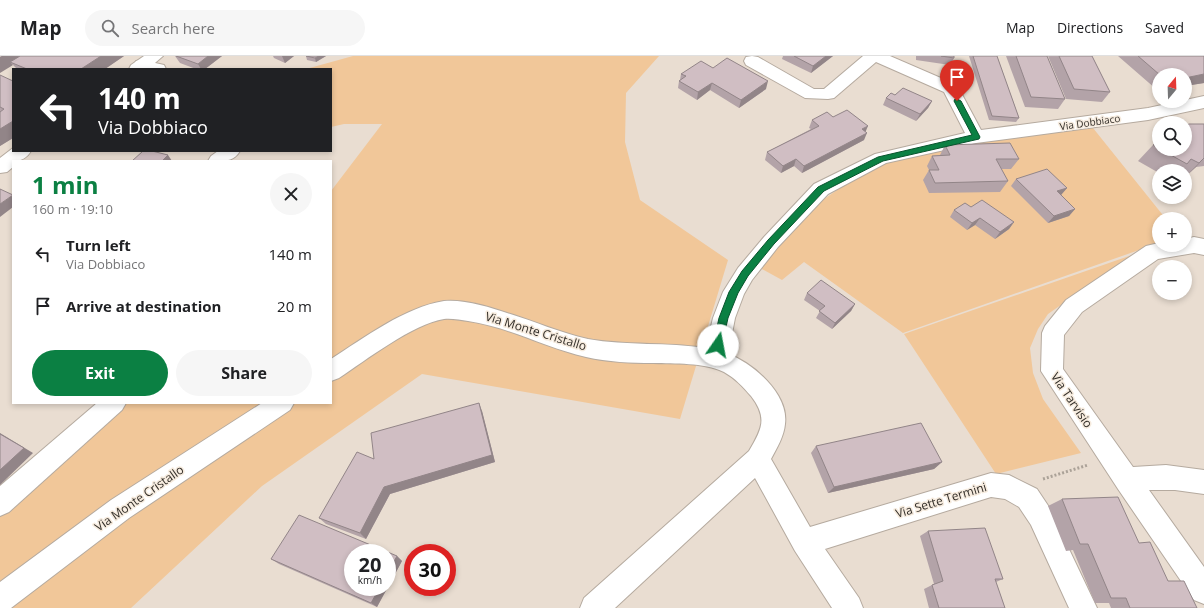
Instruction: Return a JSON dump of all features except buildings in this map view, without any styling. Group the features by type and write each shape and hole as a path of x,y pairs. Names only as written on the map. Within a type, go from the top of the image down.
{"street":[{"path":"139,67 155,56"},
{"path":"752,61 811,94 828,94 875,56 951,89 976,137"},
{"name":"Via Dobbiaco","path":"715,360 724,318 734,292 745,274 771,242 821,189 881,158 976,137 1148,114 1204,102"},
{"path":"0,167 21,152"},
{"path":"218,160 230,152"},
{"name":"Via Tarvisio","path":"1204,247 1194,245 1153,252 1074,306 1053,333 1052,371 1204,590"},
{"name":"Via Monte Cristallo","path":"332,370 386,336 418,319 446,310 476,313 565,342 589,348 629,353 668,354 715,360 732,366 749,377 766,396 773,409 774,422 769,440 758,459 594,608"},
{"path":"0,504 113,404"},
{"name":"Via Monte Cristallo","path":"0,599 120,509 280,404"},
{"path":"758,459 804,542 849,608"},
{"path":"1127,480 1149,476 1187,478 1204,482"},
{"name":"Via Sette Termini","path":"804,542 991,485 1010,487 1028,498 1040,516 1083,608"}],"path":[{"path":"1028,498 1045,491 1039,480 1111,456"}],"shaded area":[{"path":"353,56 659,56 626,93 625,142 640,200 728,260 680,419 422,374 262,486 131,608 0,608 0,493 100,404 332,404 332,190 382,124 344,124 332,127 332,68 310,68"},
{"path":"1089,123 1152,202 1152,204 1154,204 1160,212 1152,212 1152,245 903,333 804,262 782,280 760,268 808,210 846,184 883,162 977,138"},
{"path":"1132,255 1048,314 1038,329 1030,348 1033,373 1043,399 1081,453 996,474 904,334"}],"route":[{"path":"718,345 724,318 734,292 745,274 771,242 821,189 881,158 976,137 957,101"}]}
